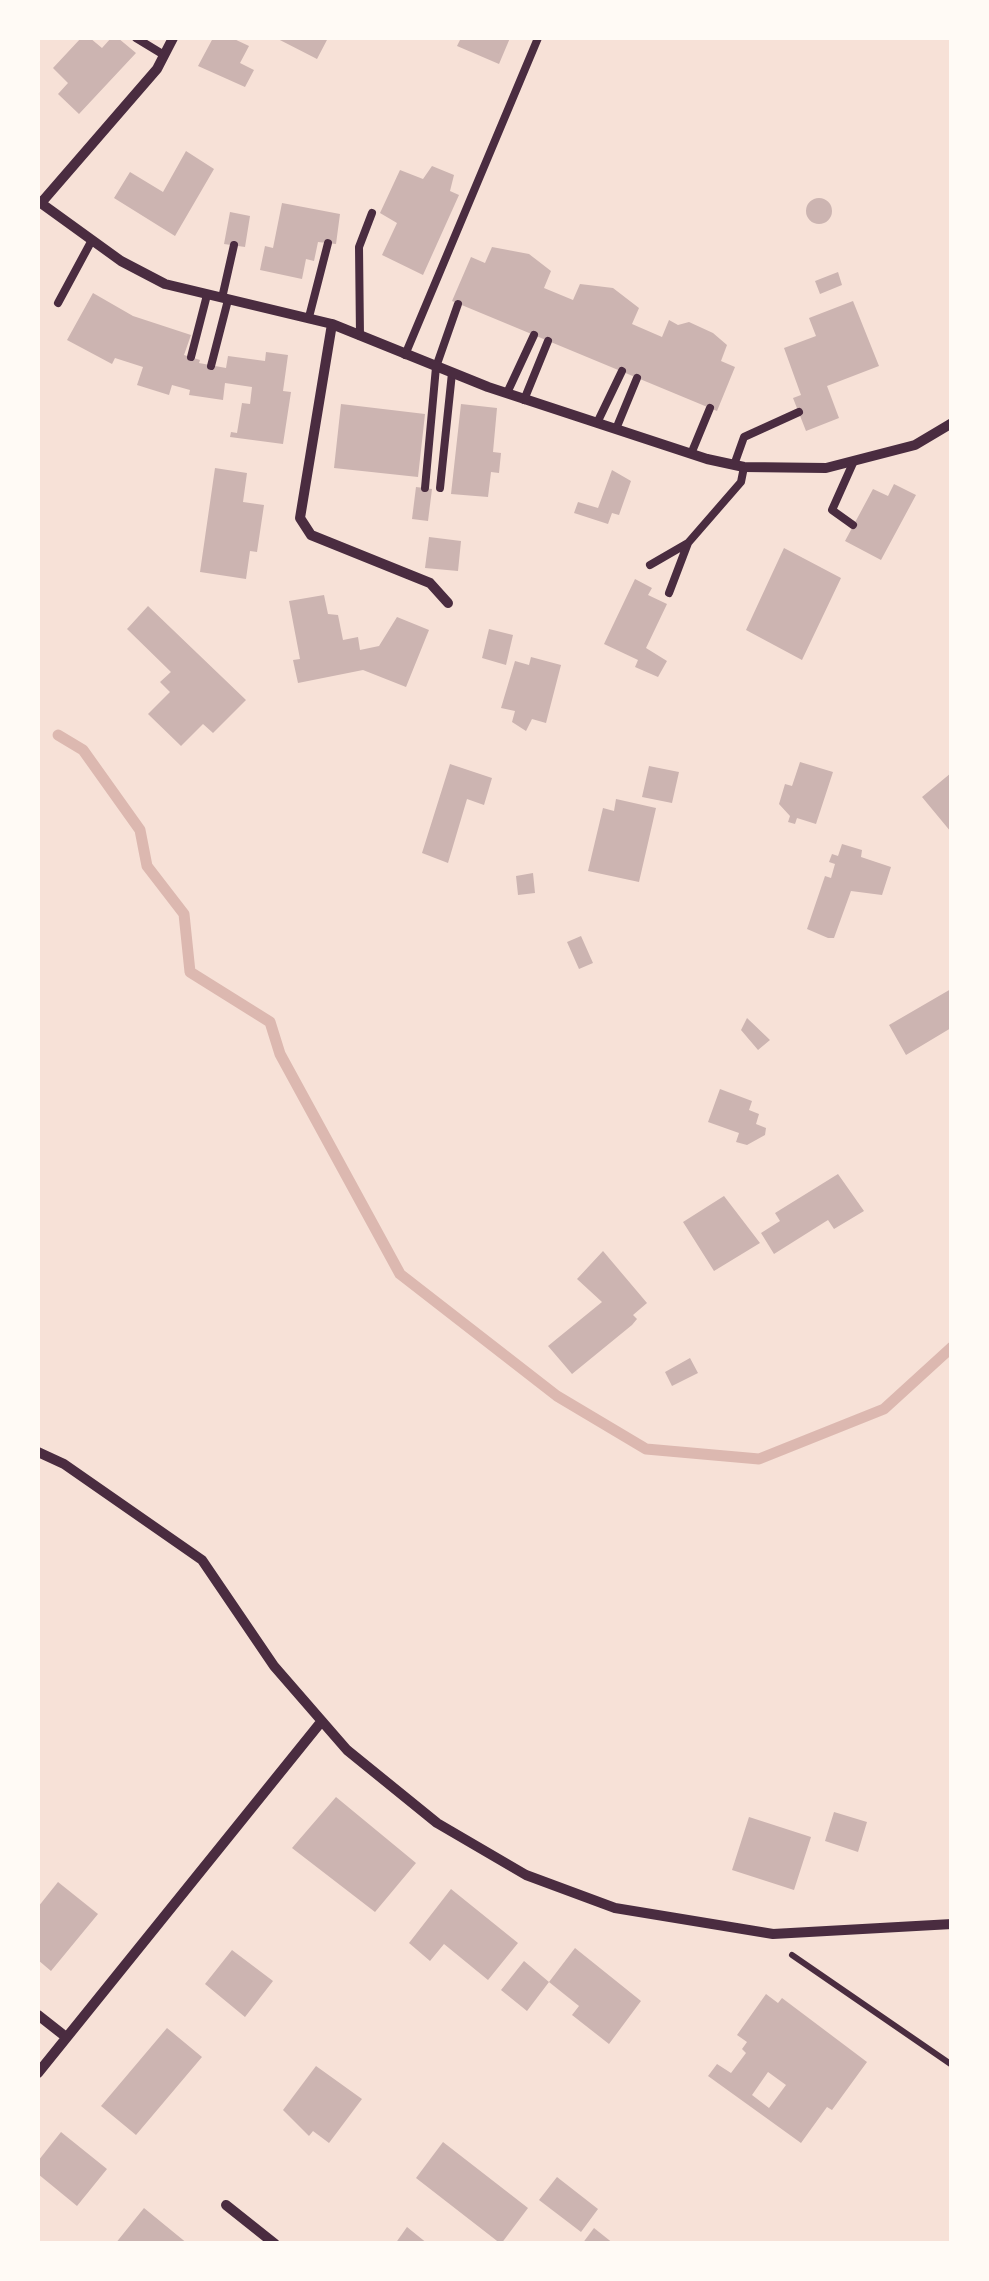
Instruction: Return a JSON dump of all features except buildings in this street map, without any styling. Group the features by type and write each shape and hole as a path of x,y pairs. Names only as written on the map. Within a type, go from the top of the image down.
{"street":[{"path":"174,38 164,56 39,202 143,275 207,295 332,324 524,400 739,466 826,468 853,463 915,446 952,424"},
{"path":"332,324 300,518 310,535 430,583 448,602"},
{"path":"38,1452 64,1464 202,1560 274,1666 321,1722 423,1813 526,1874 615,1908 773,1934 952,1924"},
{"path":"38,2073 321,1722"},
{"path":"38,2015 66,2037"},
{"path":"226,2205 275,2244"}],"lane":[{"path":"136,38 164,56"},
{"path":"405,355 538,38"},
{"path":"360,336 359,246 372,213"},
{"path":"58,303 92,240"},
{"path":"309,317 328,243"},
{"path":"211,366 234,246"},
{"path":"191,357 207,295"},
{"path":"425,488 436,368 458,304"},
{"path":"508,393 534,334"},
{"path":"524,400 548,341"},
{"path":"597,423 622,372"},
{"path":"440,488 452,373"},
{"path":"616,429 637,378"},
{"path":"691,454 710,408"},
{"path":"650,565 688,542 741,482 739,466 744,437 799,412"},
{"path":"853,463 832,510 853,525"},
{"path":"669,593 688,542"}],"path":[{"path":"773,1934 794,1957 952,2065"}],"waterway":[{"path":"58,735 83,750 140,830 147,866 184,914 190,972 270,1022 280,1054 400,1274 557,1396 646,1449 759,1459 884,1409 952,1347"}]}
